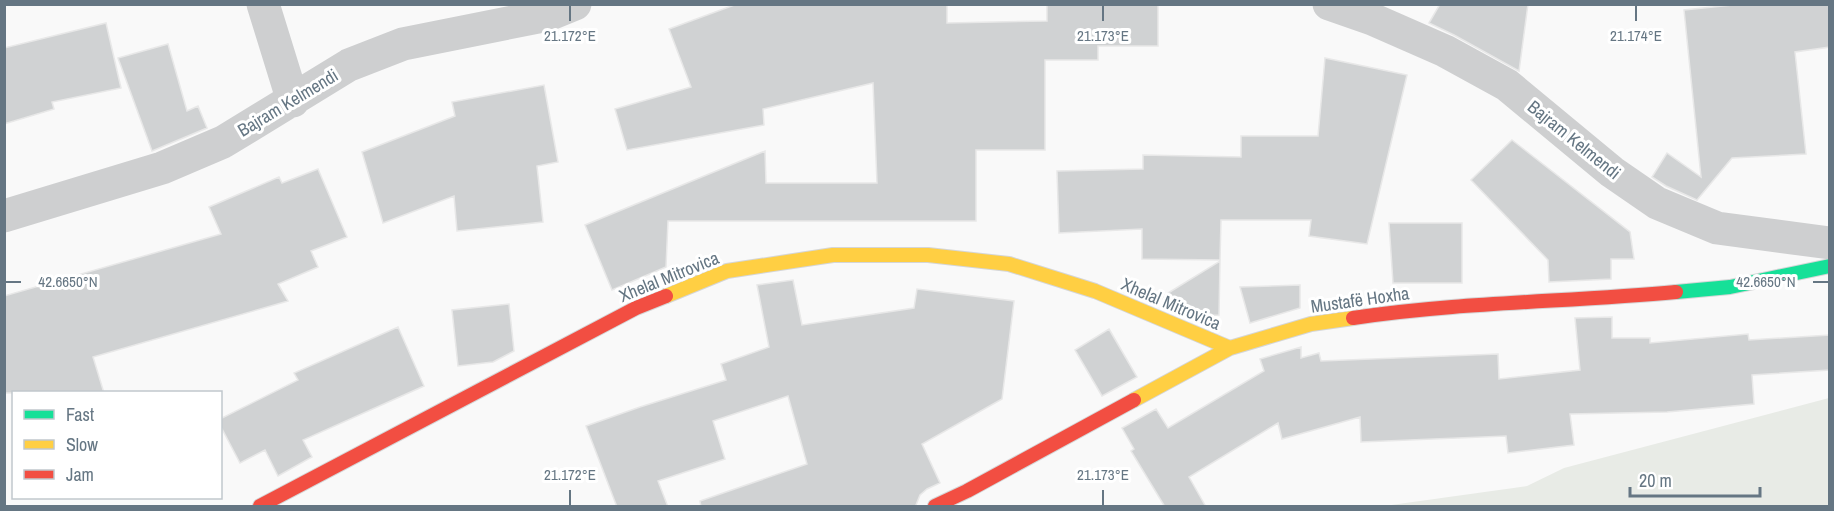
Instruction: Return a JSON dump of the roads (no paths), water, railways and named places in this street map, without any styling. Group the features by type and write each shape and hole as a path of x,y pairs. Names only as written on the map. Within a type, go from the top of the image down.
{"street":[{"path":"263,4 293,101"},
{"name":"Bajram Kelmendi","path":"4,216 162,168 223,142 349,65 403,44 549,15 575,4"},
{"name":"Bajram Kelmendi","path":"1329,4 1372,19 1445,51 1507,86 1612,172 1658,203 1717,228 1830,243"},
{"name":"Xhelal Mitrovica","path":"260,507 636,308 727,271 833,255 928,255 1009,264 1095,291 1230,348"},
{"name":"Mustafë Hoxha","path":"935,507 1230,348 1311,324 1385,313 1479,304 1613,298 1730,287 1830,266"}]}
